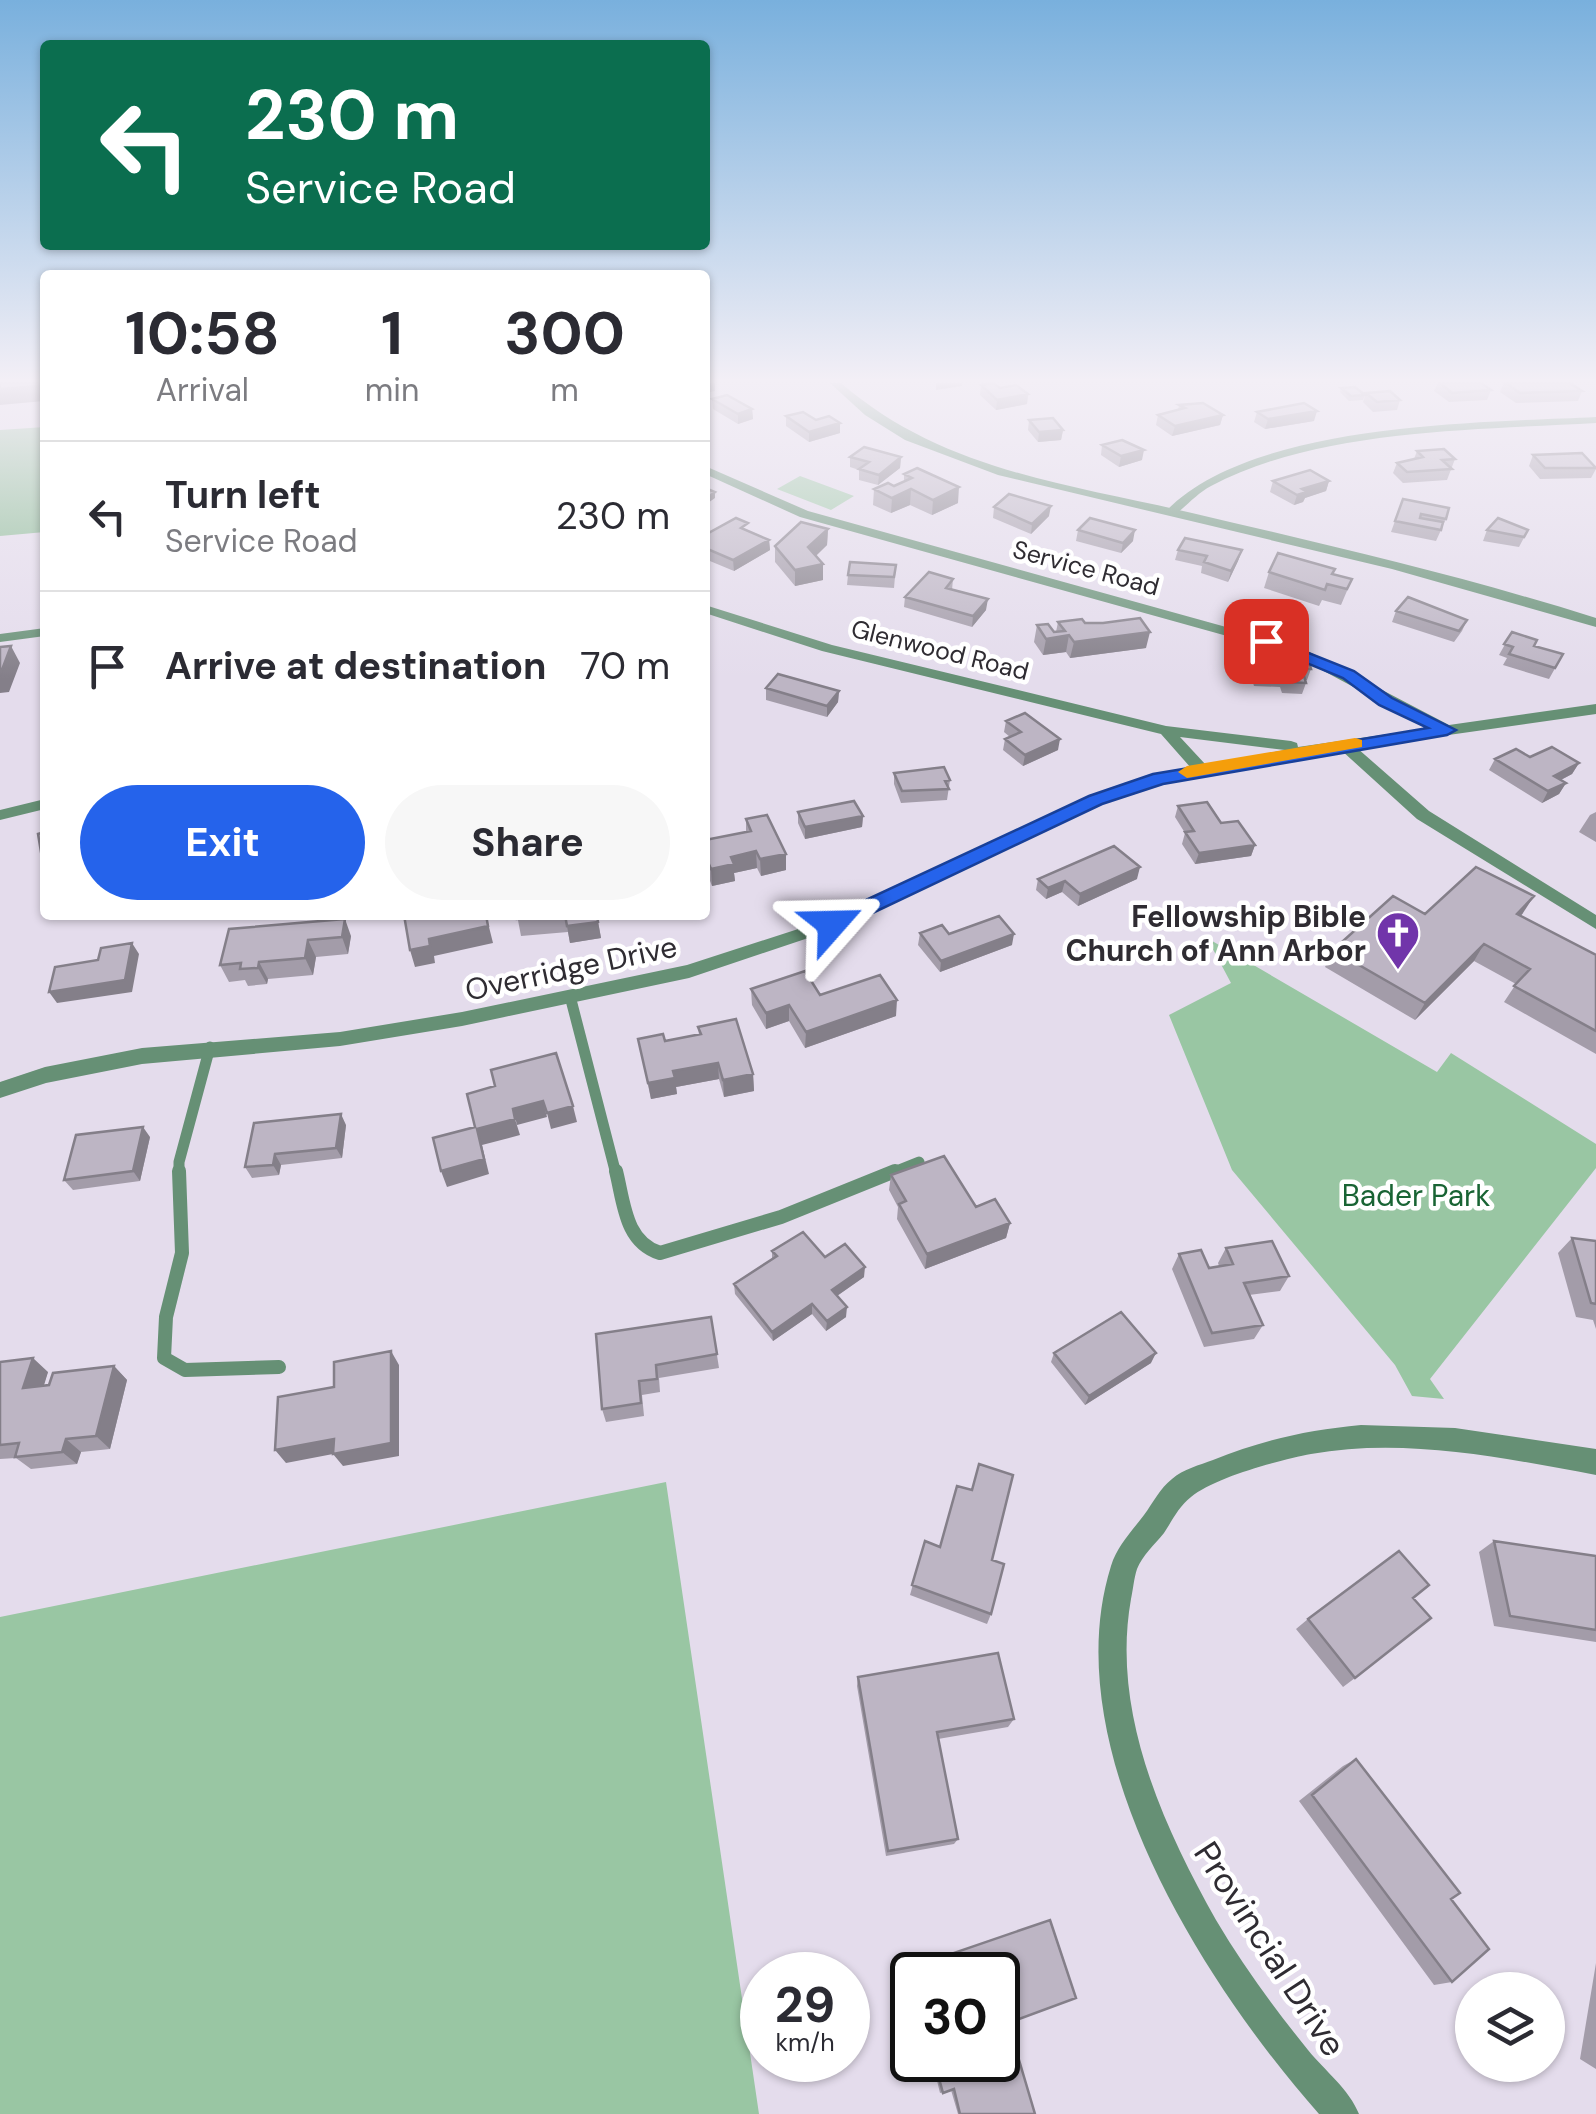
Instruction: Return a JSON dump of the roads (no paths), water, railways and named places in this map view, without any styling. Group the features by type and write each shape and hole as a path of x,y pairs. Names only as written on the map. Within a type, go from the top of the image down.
{"street":[{"name":"Service Road","path":"733,482 823,520 1297,651 1348,674 1386,702 1447,730"},
{"path":"1049,482 1428,574 1596,623"},
{"path":"1170,512 1184,496 1206,482"},
{"name":"Glenwood Road","path":"710,610 827,648 1166,730 1314,750"},
{"path":"0,638 40,633"},
{"name":"Overridge Drive","path":"0,1090 45,1074 210,1048 340,1039 689,971 832,924 1096,800 1200,769 1596,709"},
{"path":"1166,730 1200,769"},
{"path":"1345,745 1423,815 1596,923"},
{"path":"0,814 40,805"},
{"name":"Provincial Drive","path":"1342,2114 1310,2081 1248,1997 1198,1919 1158,1844 1116,1708 1110,1652 1114,1606 1125,1562 1182,1488 1256,1453 1380,1436 1488,1444 1596,1462"}],"lane":[{"path":"570,996 631,1232 644,1248 660,1253 782,1217 919,1162"},
{"path":"210,1048 179,1162 182,1252 166,1318 164,1358 185,1370 279,1366"}],"place":[{"name":"Fellowship Bible Church of Ann Arbor","path":"1398,971"}],"park label":[{"name":"Bader Park","path":"1416,1195"}]}
